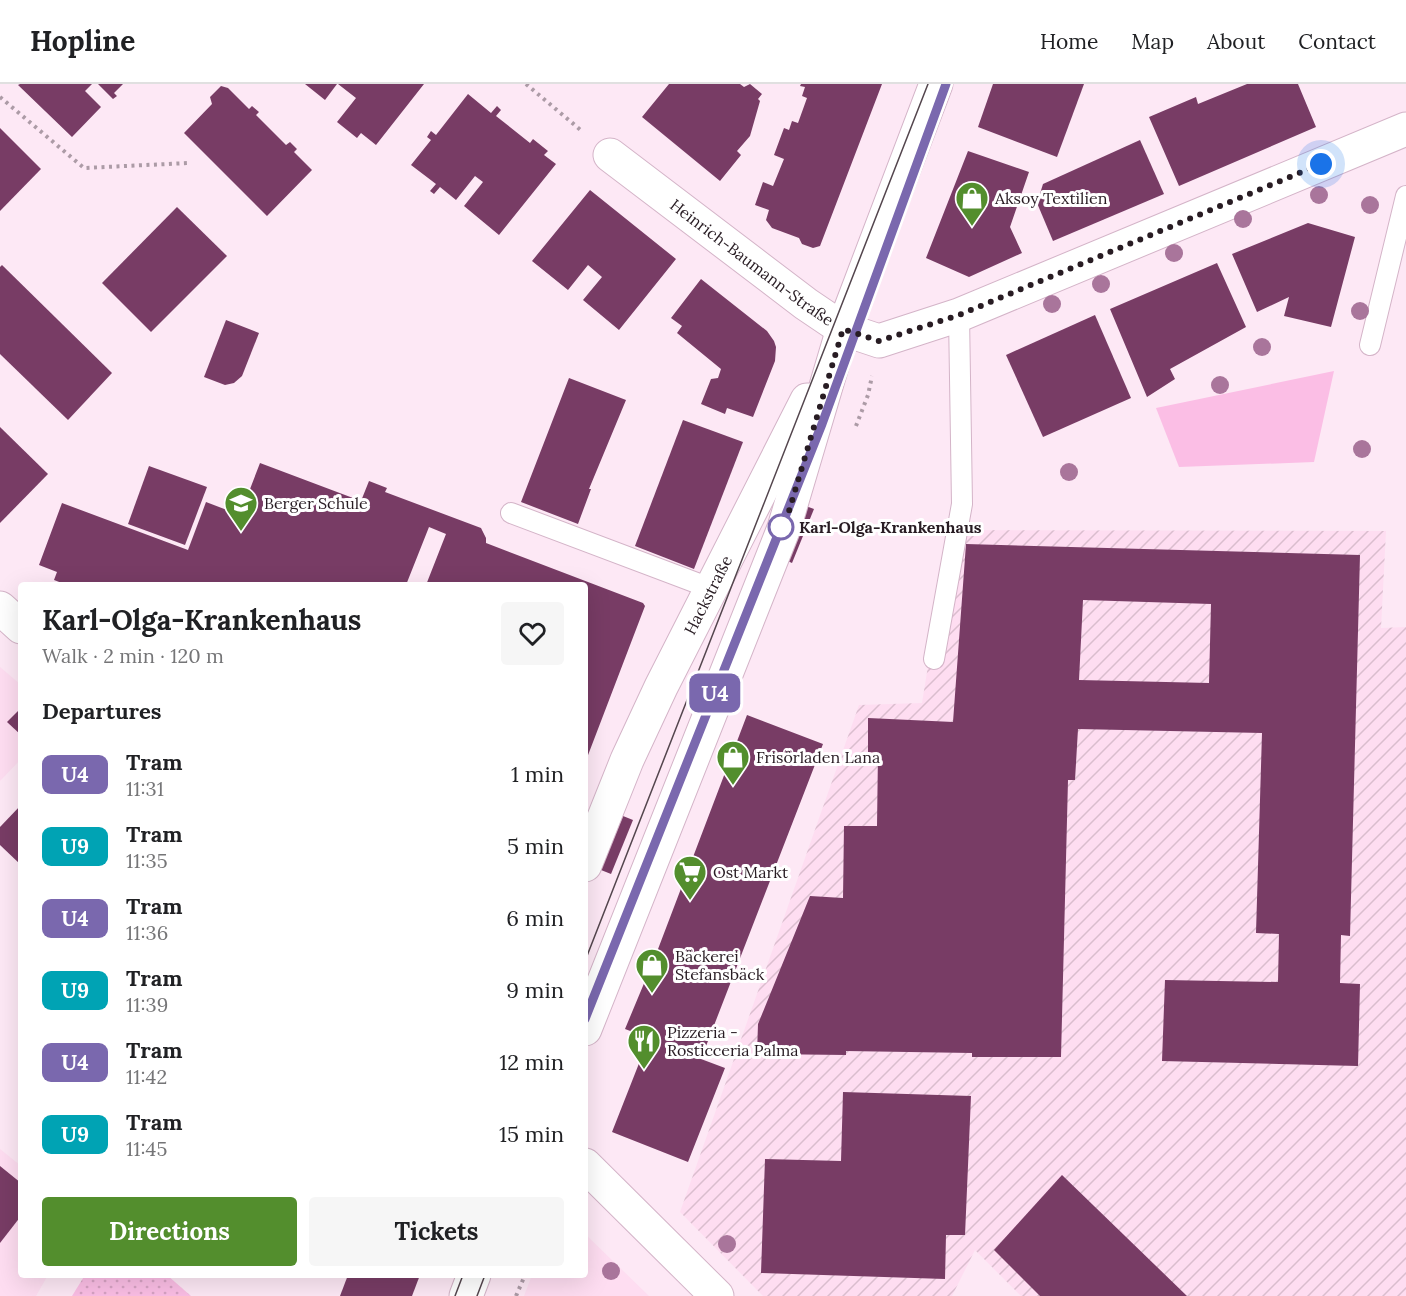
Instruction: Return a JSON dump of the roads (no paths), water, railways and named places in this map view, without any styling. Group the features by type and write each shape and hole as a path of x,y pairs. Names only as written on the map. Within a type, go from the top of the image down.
{"main road":[{"name":"Hackstraße","path":"588,1021 784,528 849,331 936,84"},
{"name":"Heinrich-Baumann-Straße","path":"610,155 806,304 849,331 879,341 959,315 1406,129"},
{"name":"Hackstraße","path":"588,858 627,760 710,588 849,331"},
{"path":"0,608 18,624"},
{"path":"588,1169 717,1296"},
{"path":"466,1296 473,1278"}],"lane":[{"path":"1370,345 1406,196"},
{"path":"934,659 962,504 959,315"},
{"path":"511,513 710,588"}],"tram line":[{"path":"588,953 928,84"},
{"name":"U4","path":"588,1011 822,424 946,84"},
{"path":"588,1011 830,402 947,84"},
{"path":"455,1296 462,1278"},
{"path":"477,1296 484,1278"}],"place":[{"name":"Aksoy Textilien","path":"972,227"},
{"name":"Karl-Olga-Krankenhaus","path":"781,527"},
{"name":"Berger Schule","path":"241,532"},
{"name":"Frisörladen Lana","path":"733,786"},
{"name":"Ost Markt","path":"690,901"},
{"name":"Bäckerei Stefansbäck","path":"652,994"},
{"name":"Pizzeria - Rosticceria Palma","path":"644,1070"}]}
